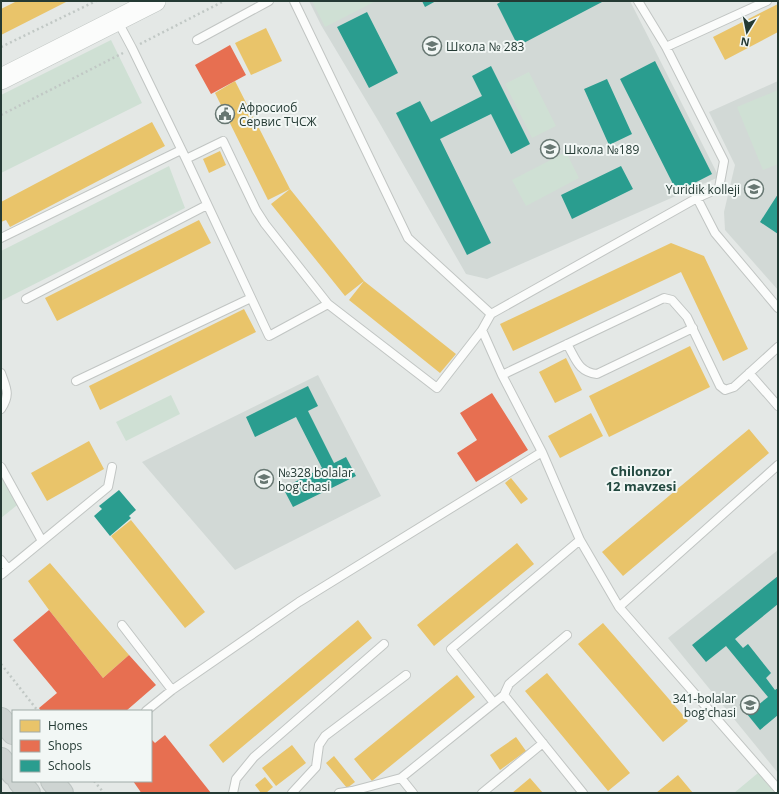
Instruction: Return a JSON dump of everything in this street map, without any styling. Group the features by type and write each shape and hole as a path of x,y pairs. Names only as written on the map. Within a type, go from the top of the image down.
{"main road":[{"path":"1,719 12,733"},
{"path":"1,759 12,773"},
{"path":"20,782 29,793"}],"street":[{"path":"1,79 155,1"}],"lane":[{"path":"197,40 269,1"},
{"path":"294,1 408,238 491,314"},
{"path":"186,160 223,141 256,210 265,224 328,304 437,388 482,330 491,314 697,198 720,188 724,161 666,47 638,1"},
{"path":"666,47 767,1"},
{"path":"117,20 132,48 270,336 328,304"},
{"path":"1,238 181,150"},
{"path":"697,198 715,233 778,308"},
{"path":"26,299 207,205"},
{"path":"76,381 251,298"},
{"path":"502,375 664,298 672,300 687,317 720,386 725,390 734,387 778,347"},
{"path":"567,344 582,369 590,373 597,374 693,328"},
{"path":"482,330 502,375 542,452 580,540 619,607 778,789"},
{"path":"1,373 8,392 1,409"},
{"path":"749,373 778,406"},
{"path":"147,710 172,690 299,602 542,452"},
{"path":"619,607 778,465"},
{"path":"1,467 42,541"},
{"path":"1,575 108,487 112,467"},
{"path":"494,703 451,650 580,540"},
{"path":"1,560 8,569"},
{"path":"122,625 172,690"},
{"path":"339,793 401,778 504,695 509,684 567,635"},
{"path":"233,793 236,779 254,757 384,644"},
{"path":"292,793 316,767 319,744 326,736 406,675"},
{"path":"504,695 583,793"},
{"path":"482,793 543,743"},
{"path":"401,778 414,793"}],"path":[{"path":"1,47 96,1"},
{"path":"1,115 224,1"},
{"path":"1,664 37,710"},
{"path":"95,782 104,793"}],"shaded area":[{"name":"Школа №189","path":"309,1 630,1 719,177 487,279 466,274 379,122 321,25"},
{"name":"Yuridik kolleji","path":"778,81 778,290 725,230 724,212 735,165 709,112"},
{"name":"№328 bolalar bog'chasi","path":"318,375 381,496 235,570 142,462"},
{"name":"341-bolalar bog'chasi","path":"778,550 778,773 668,638"}],"green space":[{"path":"312,1 376,1 325,27"},
{"path":"111,40 142,103 1,173 1,95"},
{"path":"529,72 556,126 532,138 505,84"},
{"path":"778,90 778,164 763,170 737,107"},
{"path":"566,152 579,178 526,206 512,180"},
{"path":"169,166 185,208 1,301 1,251"},
{"path":"171,395 180,414 126,441 116,422"},
{"path":"1,473 21,502 1,518"},
{"path":"758,773 775,793 734,793"}],"building: Homes":[{"path":"17,1 68,1 1,35 1,9"},
{"path":"778,4 778,32 725,60 713,37"},
{"path":"266,28 282,61 251,75 235,43"},
{"path":"235,81 290,189 268,200 215,93"},
{"path":"152,122 165,146 10,227 6,220 1,222 1,202"},
{"path":"220,151 226,165 209,173 203,159"},
{"path":"290,189 364,281 345,296 271,204"},
{"path":"199,220 211,243 57,321 45,298"},
{"path":"671,243 704,256 748,349 723,361 681,272 513,351 500,324"},
{"path":"364,281 456,354 440,373 349,300"},
{"path":"244,309 256,332 100,410 89,386"},
{"path":"690,346 710,387 609,437 589,396"},
{"path":"566,358 582,390 555,403 539,372"},
{"path":"591,413 603,436 560,458 548,436"},
{"path":"749,429 769,453 623,576 602,552"},
{"path":"89,441 104,469 47,501 31,473"},
{"path":"511,478 528,499 521,504 505,483"},
{"path":"131,520 205,612 185,628 111,536"},
{"path":"517,543 534,564 434,646 417,625"},
{"path":"50,563 129,655 103,678 28,581"},
{"path":"358,620 372,638 223,763 209,745"},
{"path":"603,623 688,721 663,742 578,644"},
{"path":"547,673 630,773 608,791 525,691"},
{"path":"457,675 475,697 372,781 354,759"},
{"path":"516,737 526,751 500,770 490,755"},
{"path":"292,745 306,763 276,786 262,768"},
{"path":"334,756 355,782 347,788 326,763"},
{"path":"678,775 693,793 656,793"},
{"path":"265,777 273,787 266,793 261,793 255,785"},
{"path":"530,778 543,793 512,793"}],"building: Shops":[{"path":"230,45 246,75 211,94 195,65"},
{"path":"492,393 528,450 476,482 457,453 477,440 460,413"},
{"path":"49,610 103,678 129,655 156,685 127,710 40,710 39,708 57,693 13,640"},
{"path":"165,735 211,793 141,793 134,782 152,782 152,740 155,743"}],"building: Schools":[{"path":"422,1 436,1 425,7"},
{"path":"502,1 602,2 518,46 497,4"},
{"path":"367,12 398,73 369,88 337,27"},
{"path":"655,61 712,174 677,192 620,79"},
{"path":"491,66 530,144 511,154 491,114 440,139 491,243 467,255 396,113 420,101 431,122 482,96 472,76"},
{"path":"607,79 632,134 609,145 584,89"},
{"path":"621,166 633,189 572,219 561,195"},
{"path":"778,194 778,234 760,222"},
{"path":"308,386 318,406 308,411 334,463 346,457 356,476 293,507 283,488 322,468 296,417 255,437 246,417"},
{"path":"119,490 136,510 129,516 131,518 110,536 94,516 102,509 99,506"},
{"path":"778,576 778,604 735,639 743,648 748,644 771,673 766,678 775,690 778,688 778,715 760,730 747,714 768,697 726,646 706,662 692,645"}],"place":[{"name":"Школа № 283","path":"432,46"},
{"name":"Афросиоб Сервис ТЧСЖ","path":"225,114"},
{"name":"Школа №189","path":"550,149"},
{"name":"Yuridik kolleji","path":"754,189"},
{"name":"№328 bolalar bog'chasi","path":"264,479"},
{"name":"341-bolalar bog'chasi","path":"750,705"}],"district":[{"name":"Chilonzor 12 mavzesi","path":"641,478"}]}
